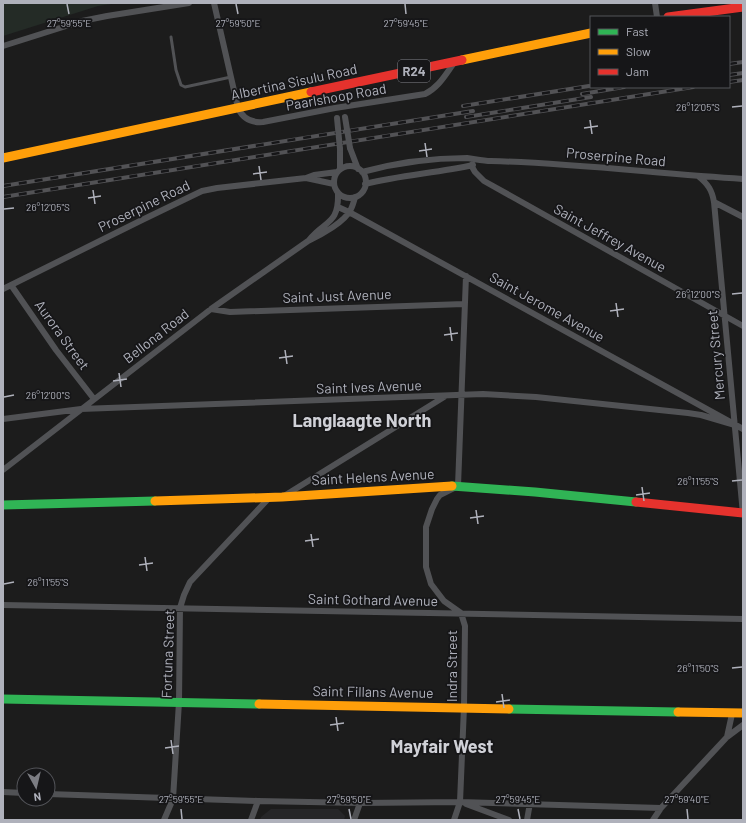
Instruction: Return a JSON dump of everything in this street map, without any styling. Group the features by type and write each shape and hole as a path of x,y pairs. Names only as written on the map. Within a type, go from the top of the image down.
{"street":[{"path":"3,46 82,21 189,3"},
{"path":"214,3 238,108"},
{"path":"655,3 656,16"},
{"path":"676,16 743,7"},
{"name":"Albertina Sisulu Road","path":"3,158 590,33"},
{"name":"Paarlshoop Road","path":"238,108 244,118 254,122 263,122 335,108 425,94 433,90 438,85 454,63"},
{"path":"338,193 349,198 355,197 362,192 365,184 365,180 350,148 344,107"},
{"path":"335,108 340,149 338,171 335,176 334,184 338,193 338,207"},
{"name":"Proserpine Road","path":"3,289 202,191 306,178 314,175 338,171 348,166 360,170 442,159 469,158 486,161 523,162 743,179"},
{"name":"Proserpine Road","path":"365,184 486,161"},
{"name":"Saint Jeffrey Avenue","path":"471,165 475,172 484,181 743,326"},
{"name":"Mercury Street","path":"698,176 711,190 714,202 743,514"},
{"name":"Proserpine Road","path":"306,178 334,184"},
{"path":"349,212 355,197"},
{"path":"714,202 743,218"},
{"name":"Saint Jerome Avenue","path":"338,207 743,429"},
{"name":"Bellona Road","path":"308,241 313,234 330,220 337,212 338,207"},
{"name":"Bellona Road","path":"3,470 211,309 308,241 333,227 349,212"},
{"path":"458,486 466,276"},
{"name":"Aurora Street","path":"11,285 56,350 94,399"},
{"name":"Saint Just Avenue","path":"211,309 230,312 464,304"},
{"name":"Saint Ives Avenue","path":"3,419 82,408 483,394 536,397 701,415 735,425"},
{"path":"282,497 446,396"},
{"name":"Saint Helens Avenue","path":"3,505 282,497 458,486 543,493 743,514"},
{"name":"Indra Street","path":"454,820 460,802 464,708 465,626 461,613 444,601 431,584 427,575 426,554 428,520 437,499 444,493 458,486"},
{"name":"Fortuna Street","path":"164,820 173,799 179,702 180,608 184,595 190,582 270,497"},
{"name":"Saint Gothard Avenue","path":"3,604 743,619"},
{"name":"Saint Fillans Avenue","path":"3,699 732,714 743,713"},
{"path":"727,737 732,714"},
{"path":"653,820 661,808 727,737 743,725"},
{"path":"3,792 16,793"},
{"path":"56,794 258,801 360,803 460,802 661,808"},
{"path":"251,820 258,801"},
{"path":"460,802 509,820"},
{"path":"354,820 360,803"},
{"path":"527,820 530,804"}],"lane":[{"path":"171,37 176,70 181,85 185,87 231,77"}],"shaded area":[{"path":"3,3 118,3 98,6 3,36"},
{"path":"271,809 338,809 345,816 344,820 260,820 261,817"}],"railway":[{"path":"730,64 743,62"},
{"path":"730,75 743,73"},
{"path":"730,82 743,80"},
{"path":"463,106 589,86"},
{"path":"582,94 618,88"},
{"path":"3,197 687,88"},
{"path":"466,117 591,97"},
{"path":"3,186 473,111"}],"traffic: fast":[{"path":"452,486 535,492 636,502"},
{"path":"3,505 155,501"},
{"path":"3,699 259,704"},
{"path":"509,709 678,712"}],"traffic: slow":[{"path":"462,60 590,33"},
{"path":"3,158 311,92"},
{"path":"155,501 282,497 452,486"},
{"path":"259,704 509,709"},
{"path":"678,712 743,713"}],"traffic: jam":[{"path":"676,16 743,7"},
{"path":"311,92 462,60"},
{"path":"636,502 743,513"}],"district":[{"name":"Langlaagte North","path":"362,421"},
{"name":"Mayfair West","path":"442,747"}]}
